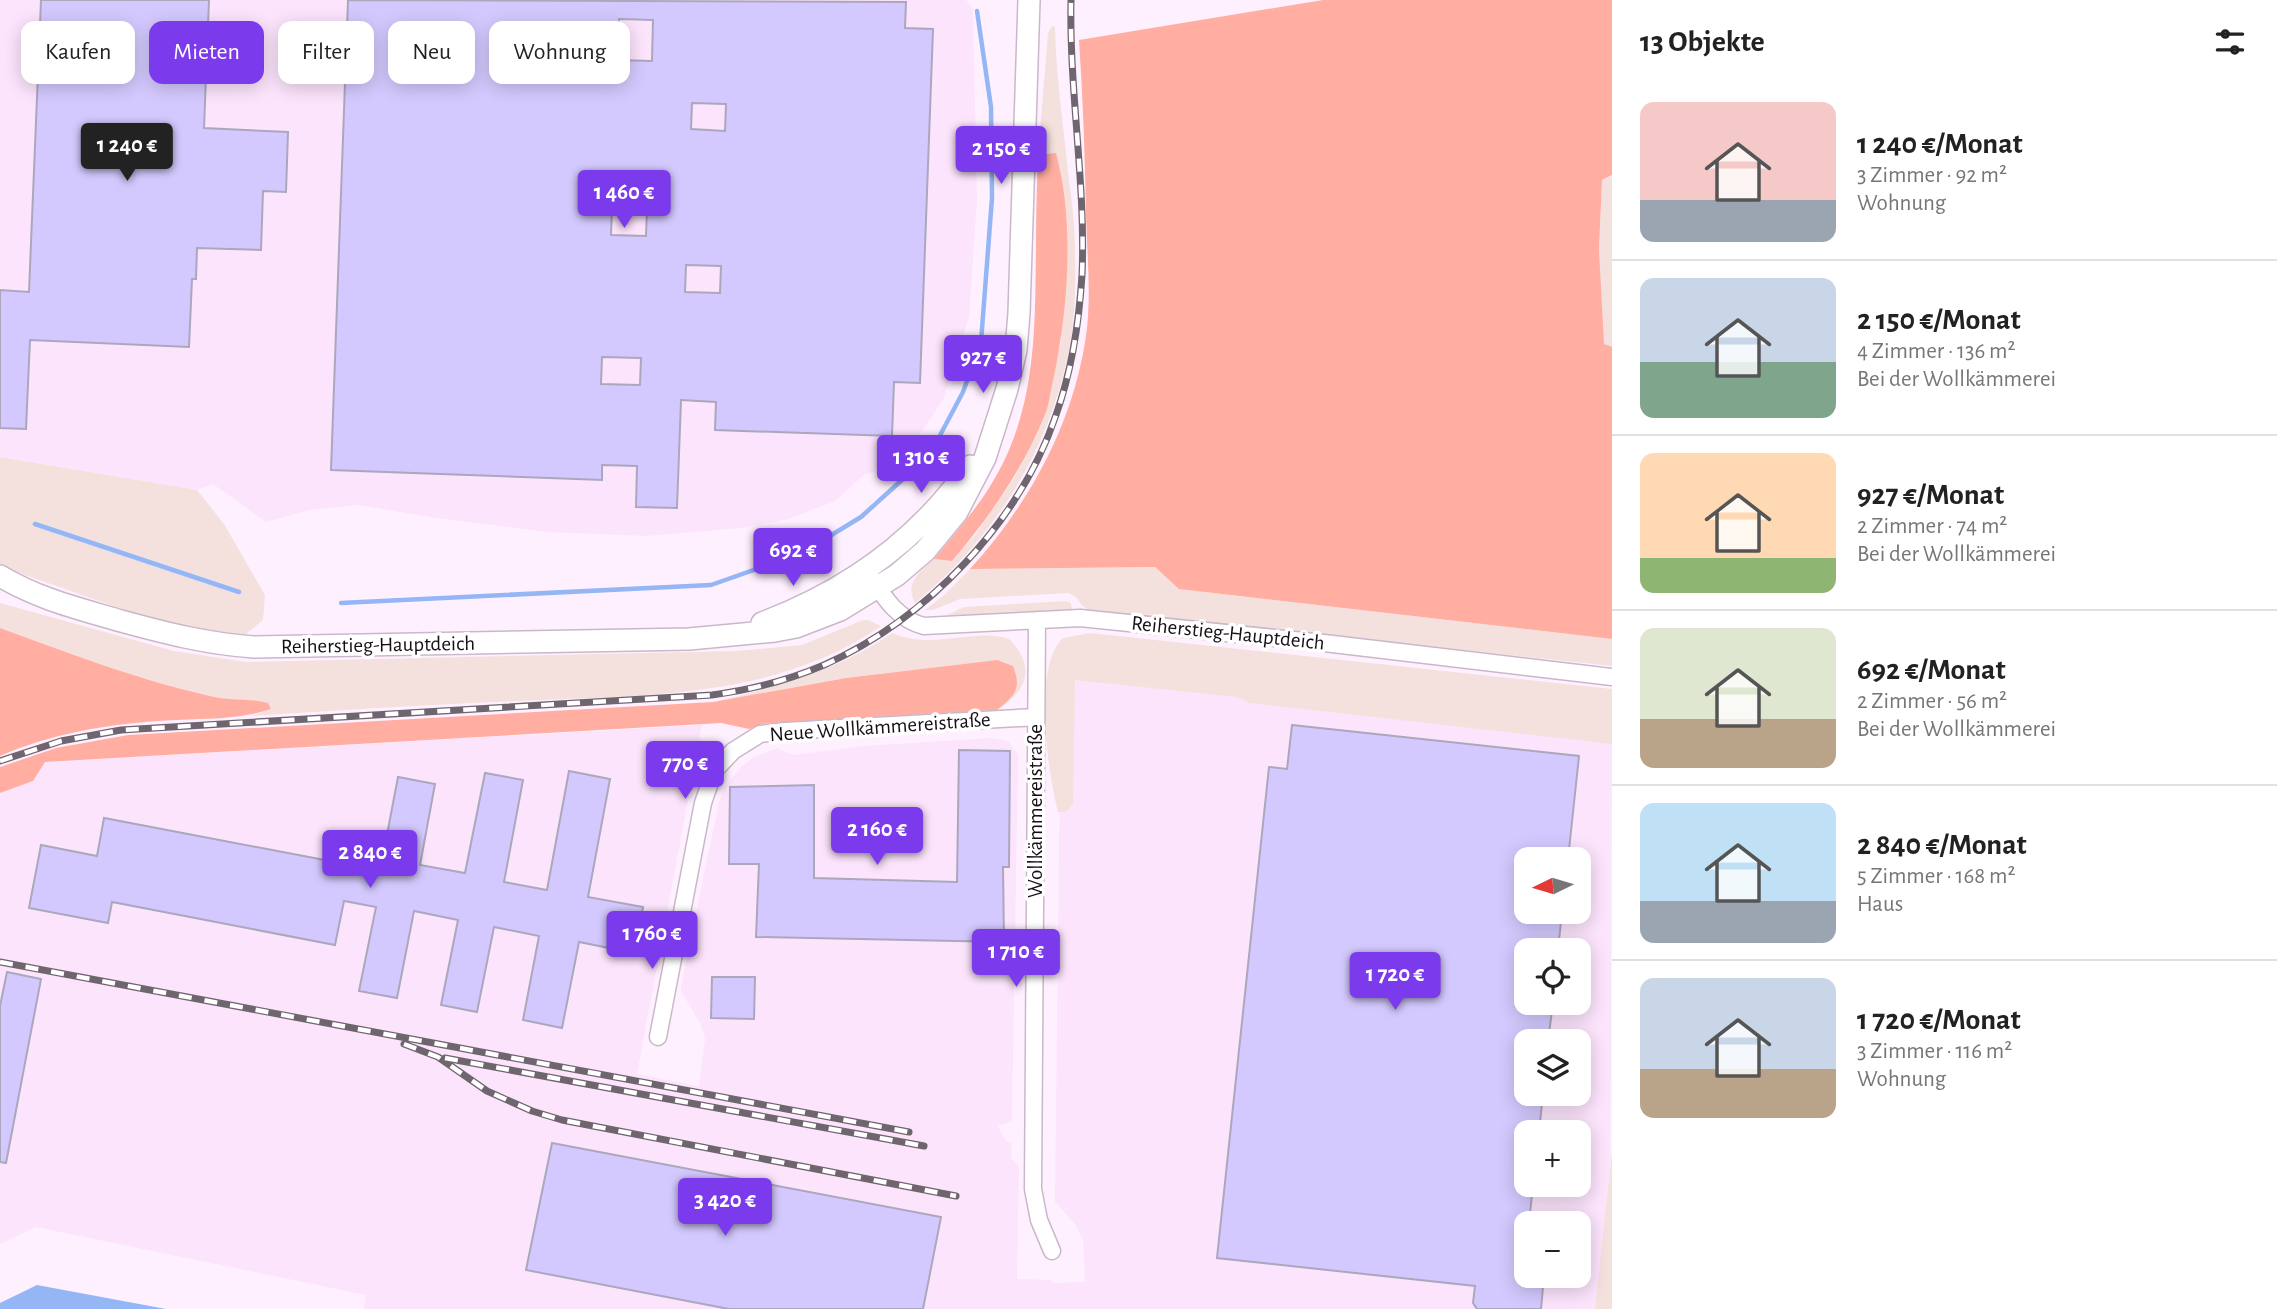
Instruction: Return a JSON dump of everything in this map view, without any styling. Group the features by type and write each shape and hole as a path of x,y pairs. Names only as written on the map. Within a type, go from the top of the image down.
{"main road":[{"name":"Reiherstieg-Hauptdeich","path":"0,589 29,593 206,643 281,648 711,638 796,627 840,610 872,579 925,551 957,512 985,458 1007,388 1017,338 1029,0"},
{"name":"Reiherstieg-Hauptdeich","path":"0,576 29,593"}],"street":[{"name":"Reiherstieg-Hauptdeich","path":"872,579 894,609 907,621 924,626 1080,618 1612,677"},
{"name":"Wollkämmereistraße","path":"1037,621 1033,1189 1039,1220 1052,1251"},
{"name":"Neue Wollkämmereistraße","path":"658,1037 704,803 714,771 733,751 760,734 794,730 1036,717"}],"shaded area":[{"path":"0,0 966,0 973,9 977,201 969,317 943,400 901,462 864,475 835,501 789,519 740,528 647,536 546,532 358,505 309,510 266,522 213,484 197,490 0,457"},
{"path":"1323,0 1612,0 1612,175 1602,180 1599,249 1604,344 1612,347 1612,639 1179,589 1155,567 970,569 992,543 1031,487 1061,427 1081,362 1087,328 1089,286 1079,40"},
{"path":"1052,26 1055,27 1074,232 1074,305 1067,360 1045,430 1012,494 968,552 915,603 911,590 915,578 934,559 952,561 975,535 1014,478 1045,415 1061,341 1056,154 1038,155 1048,33"},
{"path":"1056,153 1066,209 1066,296 1047,408 1015,475 979,528 952,561 934,559 966,520 995,478 1019,421 1027,392 1034,332 1038,155"},
{"path":"1612,176 1612,349 1603,346 1599,249 1602,180"},
{"path":"0,457 197,490 224,524 265,595 263,620 242,637 164,624 0,566"},
{"path":"1155,567 1180,589 1612,639 1612,666 1089,610 1068,593 960,599 933,610 925,610 970,569"},
{"path":"1066,601 1071,603 1072,609 943,617 964,607"},
{"path":"0,603 174,651 246,662 736,651 802,645 863,620 881,626 840,650 796,668 752,681 705,689 611,697 252,716 271,709 268,704 261,702 217,698 183,690 0,628"},
{"path":"0,628 183,690 217,698 268,703 271,709 230,717 97,728 58,736 0,756"},
{"path":"892,633 923,640 996,636 1009,639 1018,649 1023,659 1025,678 1012,698 997,660 846,678 714,702 806,676 850,658"},
{"path":"1090,633 1612,689 1612,744 1249,703 1237,697 1075,680 1073,804 1066,812 1058,812 1050,772 1045,721 1048,672 1053,652 1063,638"},
{"path":"997,660 1013,666 1017,686 1012,696 997,710 787,722 762,724 749,729 721,723 45,762 33,781 0,793 0,767 56,748 128,735 713,702 846,678"},
{"path":"1061,667 1612,728 1610,1309 364,1309 366,1295 36,1227 0,1244 0,793 33,781 45,762 702,725 637,1074 699,1086 705,1039 701,1025 681,991 681,986 719,802 724,788 741,767 754,757 777,748 793,755 864,746 990,738 1008,741 1018,755 1012,1120 997,1125 1006,1141 1012,1143 1011,1158 1019,1165 1017,1279 1051,1280 1054,1283 1085,1282 1083,1240 1075,1224 1055,1202"},
{"path":"1612,1152 1612,1309 1595,1309"}],"water":[{"path":"37,1285 166,1309 0,1309 0,1303"}],"building":[{"path":"41,0 209,0 208,21 149,21 149,84 206,84 204,128 288,132 286,192 263,191 261,250 197,248 196,279 192,279 189,347 30,340 26,429 0,428 0,290 29,292 38,84 135,84 135,21 40,21"},
{"path":"348,0 906,2 905,28 933,29 920,383 894,382 892,436 715,430 716,402 681,400 677,508 636,507 637,466 602,465 602,480 331,470 345,84 374,84 374,21 347,21","holes":["692,103 726,104 725,131 691,129","613,182 648,183 646,236 611,235","686,265 721,266 720,293 685,292","602,357 641,358 640,385 601,384"]},
{"path":"1292,725 1579,756 1569,847 1514,847 1514,924 1561,924 1559,938 1514,938 1514,1015 1551,1015 1550,1029 1514,1029 1514,1106 1542,1106 1540,1120 1514,1120 1514,1197 1532,1197 1530,1211 1514,1211 1514,1288 1543,1288 1541,1309 1477,1309 1473,1303 1475,1286 1217,1258 1269,767 1287,769"},
{"path":"959,750 1010,751 1009,867 1003,867 1004,942 756,937 759,864 729,864 730,787 814,785 814,878 957,882"},
{"path":"569,771 610,779 588,897 643,907 634,953 579,942 562,1028 523,1020 539,936 494,927 477,1012 441,1005 458,920 414,911 397,998 359,991 376,907 344,901 335,945 112,902 108,923 29,908 41,845 97,856 104,818 330,861 335,837 361,842 358,856 382,861 398,777 435,784 420,865 465,873 485,773 523,780 504,882 547,890"},
{"path":"7,972 41,979 6,1163 0,1162 0,1006"},
{"path":"712,977 755,977 754,1019 711,1018"},
{"path":"552,1143 941,1217 923,1309 729,1309 526,1270"}],"waterway":[{"path":"341,603 711,585 802,553 861,517 903,479 937,441 963,392 981,342 992,198 991,107 977,11"},
{"path":"35,524 239,592"}],"railway":[{"path":"0,761 61,741 121,730 726,693 783,680 824,665 899,622 965,563 994,529 1019,493 1040,455 1066,381 1079,311 1083,241 1072,69 1071,0"},
{"path":"0,962 909,1132"},
{"path":"404,1044 438,1057 487,1091 532,1111 562,1120 956,1196"},
{"path":"445,1058 924,1146"}]}
